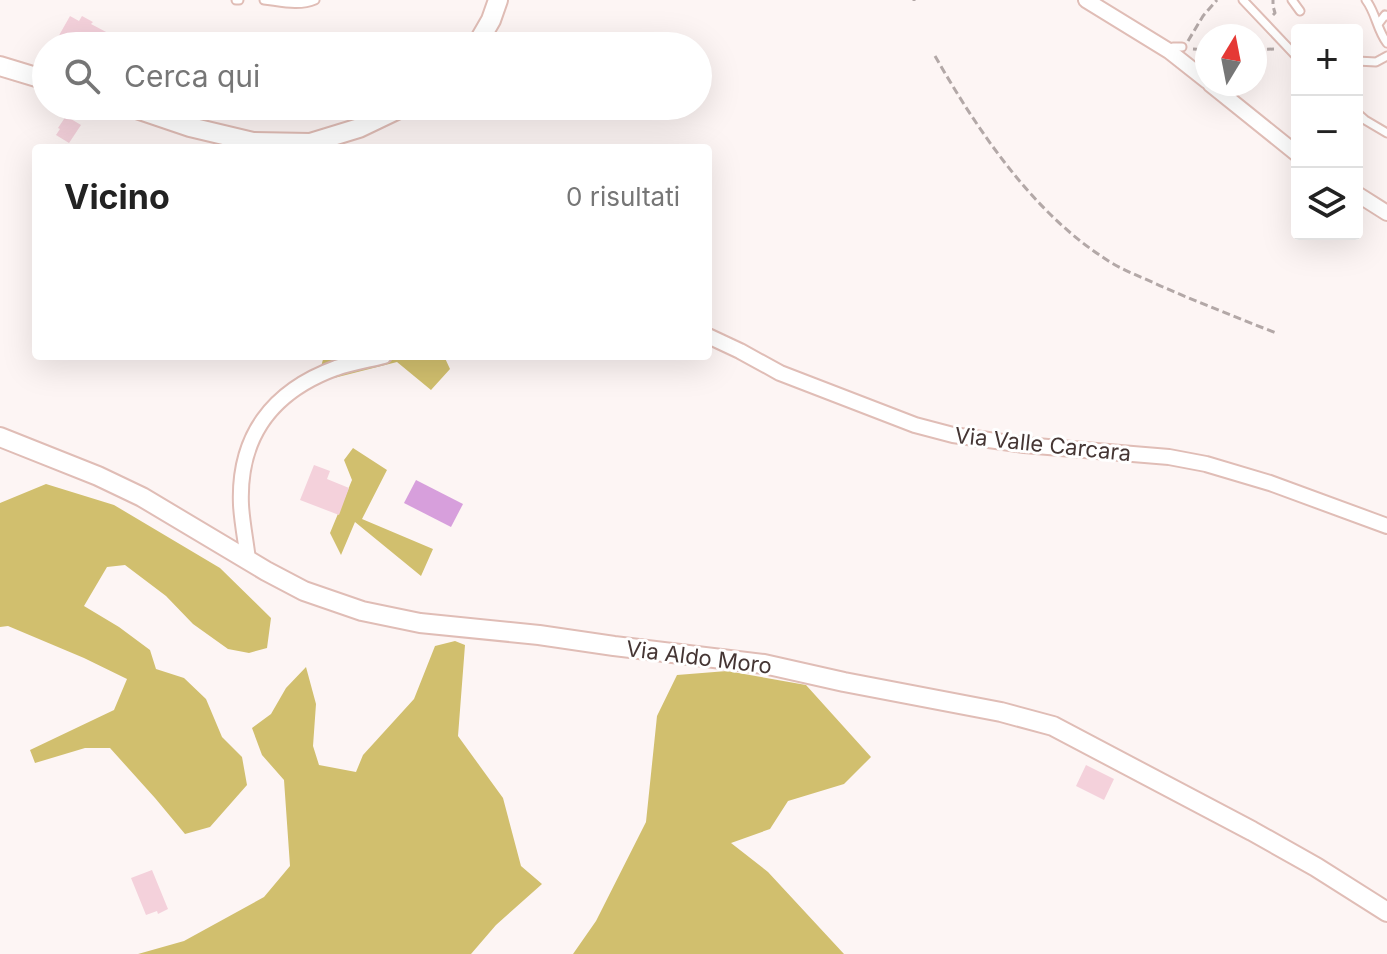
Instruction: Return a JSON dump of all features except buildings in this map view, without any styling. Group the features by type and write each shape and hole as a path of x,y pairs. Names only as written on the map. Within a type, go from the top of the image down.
{"main road":[{"path":"484,32 498,0"},
{"path":"0,66 32,76"},
{"path":"169,120 253,142 310,143 376,120"},
{"name":"Via Aldo Moro","path":"0,437 142,497 304,591 362,611 420,623 764,664 1001,712 1053,726 1241,825 1387,912"}],"street":[{"path":"1086,0 1179,47 1195,66"},
{"path":"1225,96 1291,149"},
{"path":"1363,198 1387,213"},
{"name":"Via Valle Carcara","path":"712,338 780,373 915,425 953,435 1024,445 1169,457 1194,462 1270,483 1387,526"},
{"path":"248,560 241,504 243,469 251,440 271,409 285,395 337,368 368,360"}],"lane":[{"path":"264,0 307,3 315,0"},
{"path":"1243,0 1291,51"},
{"path":"1292,0 1300,11"},
{"path":"1366,0 1387,43"},
{"path":"1379,23 1387,16"},
{"path":"1363,61 1376,62 1387,56"},
{"path":"1363,118 1387,133"}],"path":[{"path":"1179,47 1217,0"},
{"path":"1273,0 1275,13"},
{"path":"1267,51 1291,52"},
{"path":"935,56 982,133 1022,183 1075,237 1108,261 1136,275 1276,333"}],"shaded area":[{"path":"323,360 446,360 450,369 431,390 397,362 334,378 320,370"},
{"path":"353,448 387,470 362,519 433,549 421,576 355,522 341,555 330,533 352,480 344,460"},
{"path":"416,480 463,504 451,527 404,503"},
{"path":"46,484 114,505 220,568 271,618 267,648 249,653 228,649 193,624 166,596 125,565 107,567 84,606 150,650 156,669 184,678 206,699 222,737 242,757 247,785 210,827 185,834 110,748 85,748 35,763 30,750 114,710 127,679 8,626 0,627 0,503"},
{"path":"455,641 465,645 458,736 503,798 521,866 542,884 496,925 471,954 138,954 184,941 264,897 290,866 284,780 262,755 252,728 271,714 286,688 306,667 316,704 313,746 319,765 356,772 363,755 414,699 435,646"},
{"path":"727,671 806,685 871,757 844,784 788,801 770,829 731,843 768,872 844,954 573,954 596,921 646,822 657,716 677,675"}]}
